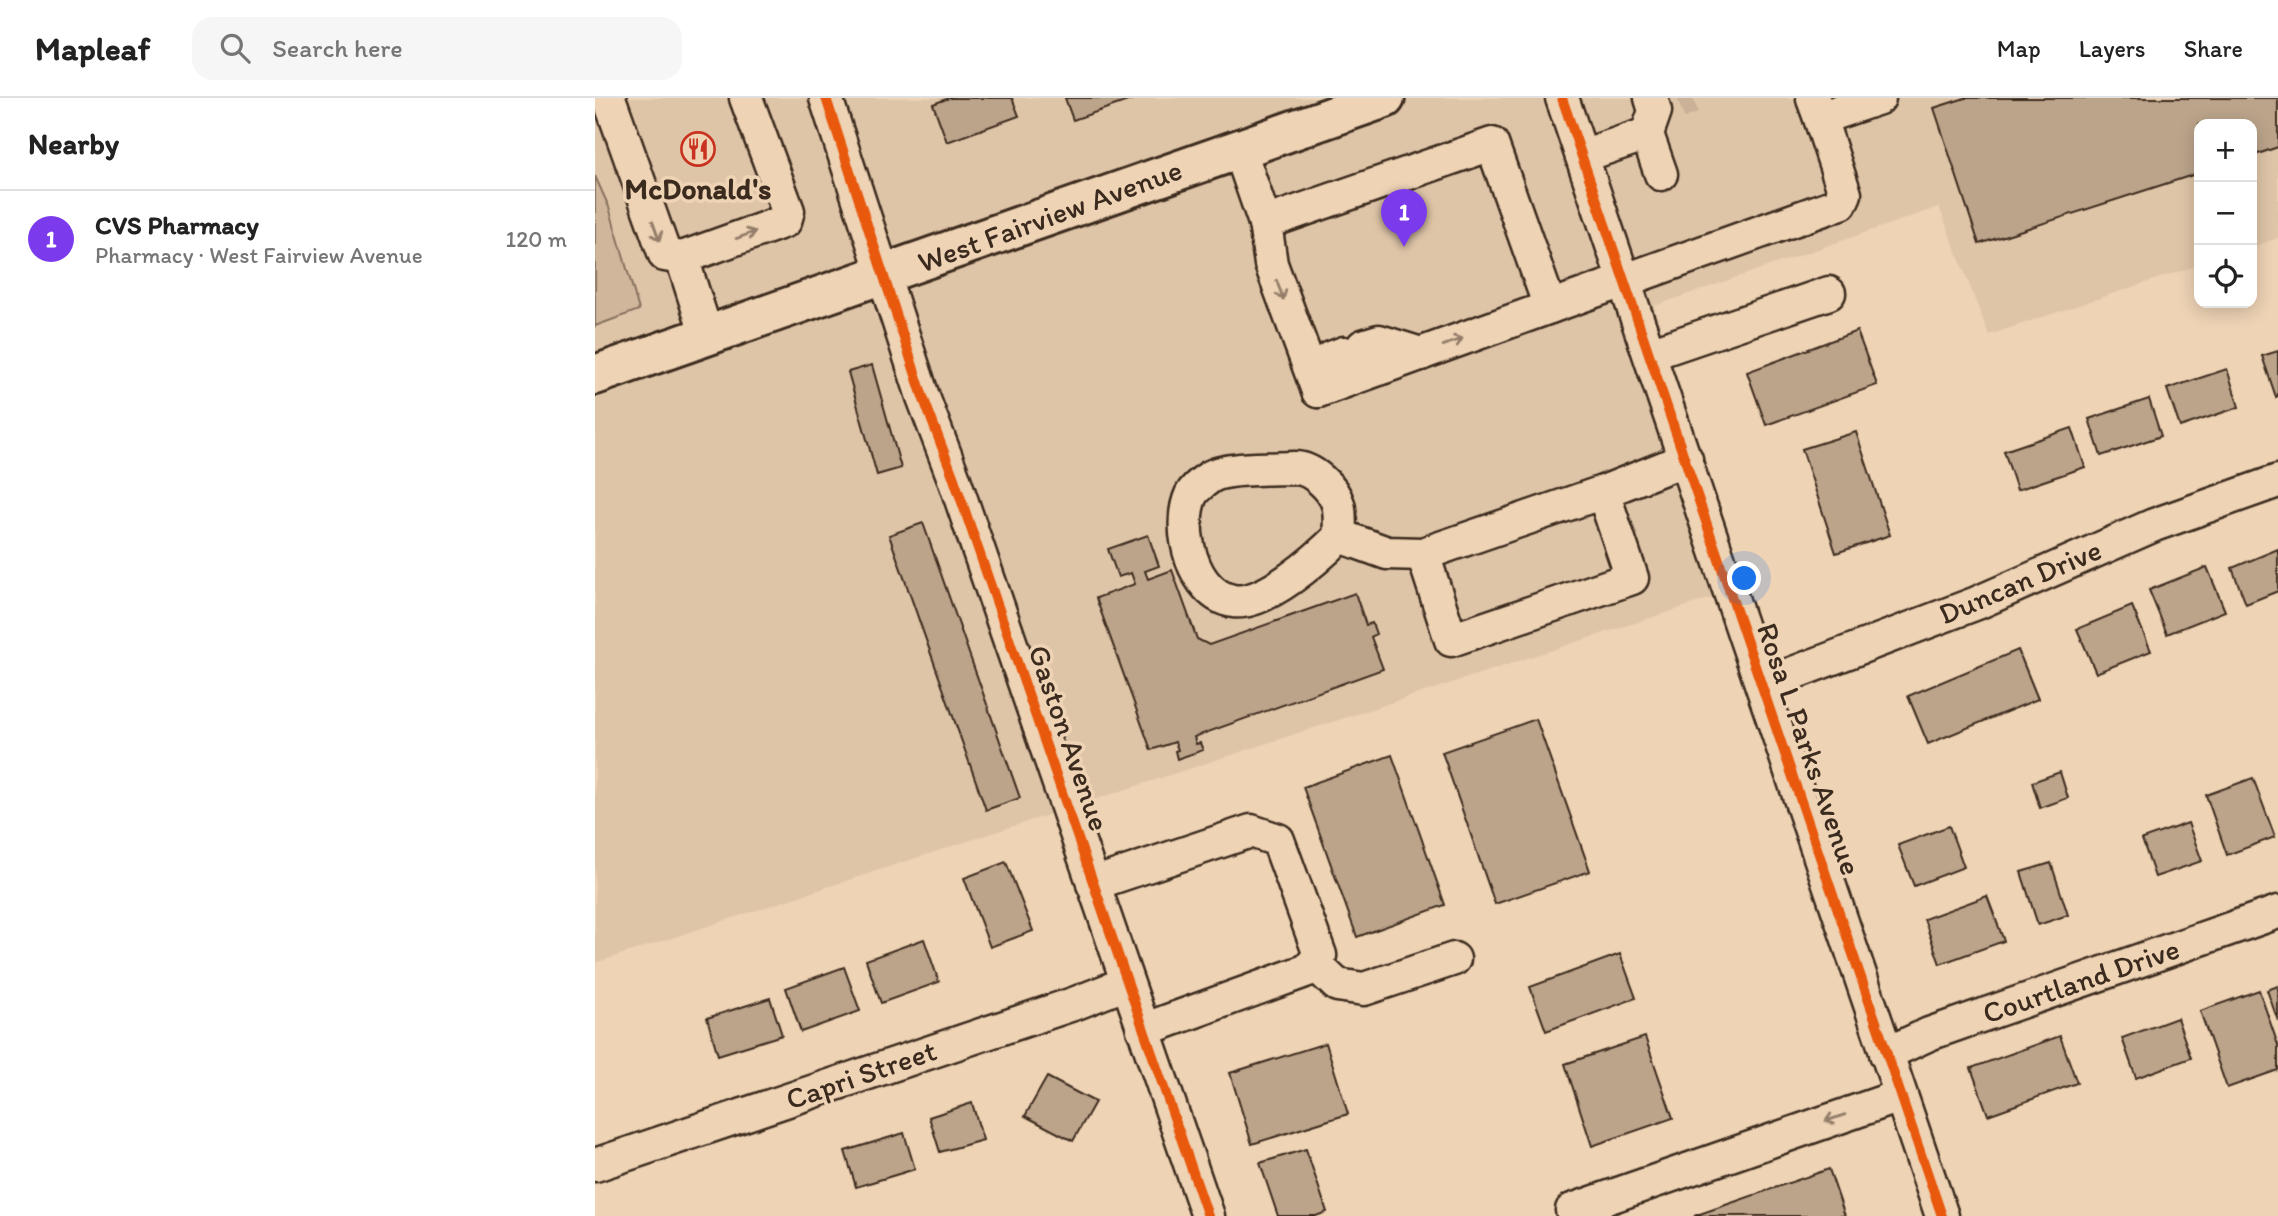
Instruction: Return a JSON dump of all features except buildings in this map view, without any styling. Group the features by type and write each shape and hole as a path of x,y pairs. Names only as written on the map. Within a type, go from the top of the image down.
{"main road":[{"name":"West Fairview Avenue","path":"595,374 885,275 1385,98"}],"street":[{"path":"610,98 665,255 682,258 785,221 788,211 746,98"},
{"name":"Gaston Avenue","path":"826,98 923,397 953,476 1208,1216"},
{"name":"Rosa L Parks Avenue","path":"1562,98 1942,1216"},
{"path":"1318,391 1841,203 1845,194 1816,108 1879,98"},
{"path":"1583,156 1658,111 1661,174"},
{"path":"1265,223 1492,144 1550,307"},
{"path":"1239,148 1265,223 1271,264 1318,391"},
{"path":"682,258 707,336"},
{"path":"1650,354 1829,293"},
{"path":"1318,391 1331,358 1379,341 1421,354"},
{"path":"1340,536 1387,553 1423,554 1603,492 1686,459"},
{"path":"1301,468 1322,480 1338,503 1340,536 1312,564 1265,594 1235,601 1211,593 1192,564 1185,519 1192,493 1212,476 1242,470 1301,468"},
{"name":"Duncan Drive","path":"1762,685 1977,603 2154,525 2278,481"},
{"path":"1423,554 1451,640 1632,578 1603,492"},
{"path":"1093,884 1251,831 1277,839 1320,955 1308,970 1143,1030"},
{"name":"Courtland Drive","path":"1886,1054 1929,1034 2278,912"},
{"path":"1314,963 1337,985 1364,989 1454,959"},
{"name":"Capri Street","path":"595,1166 1076,1003 1127,983"},
{"path":"1575,1216 1573,1210 1900,1096"}],"shaded area":[{"path":"595,98 2278,98 2278,238 2257,245 2257,119 2194,119 2194,267 1989,335 1939,207 1654,306 1745,587 595,963 595,326 639,310 609,207 595,176"},
{"path":"595,176 609,207 639,310 595,326"}],"tunnel":[{"path":"1679,103 1693,98"}],"cycle path":[{"path":"826,98 923,397 953,476 1208,1216"},
{"path":"1562,98 1942,1216"}],"place":[{"name":"McDonald's","path":"698,149"},
{"name":"CVS Pharmacy","path":"1404,247"}]}
